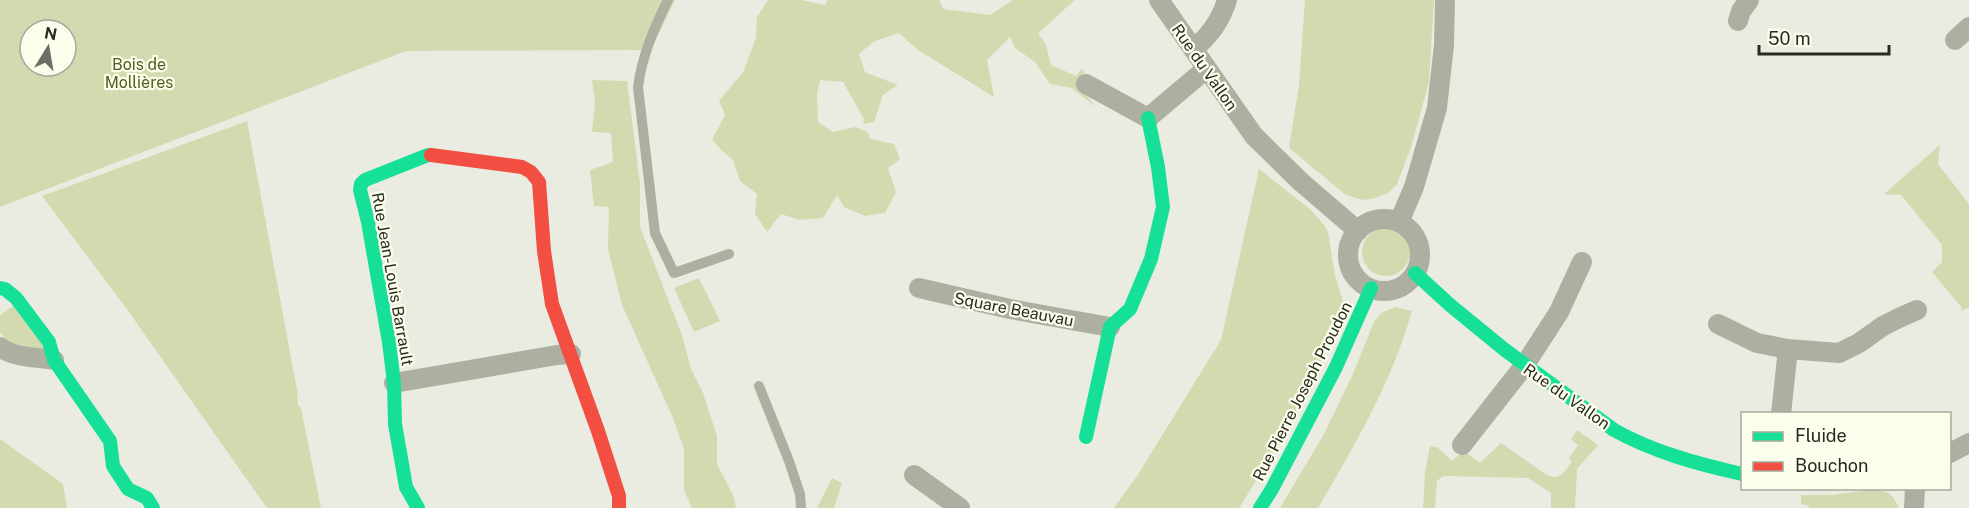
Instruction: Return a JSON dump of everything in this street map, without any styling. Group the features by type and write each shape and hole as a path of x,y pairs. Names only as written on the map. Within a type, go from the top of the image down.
{"street":[{"name":"Rue du Vallon","path":"1159,0 1254,136 1301,182 1358,231"},
{"path":"1193,49 1205,40 1222,16 1227,0"},
{"path":"1399,222 1414,187 1437,108 1444,45 1445,0"},
{"path":"1738,21 1741,11 1749,0"},
{"path":"1148,118 1206,69"},
{"path":"1086,84 1148,118 1158,166 1163,207 1150,259 1130,309 1110,327 1086,437"},
{"name":"Rue Jean-Louis Barrault","path":"418,508 406,486 395,424 394,383 389,342 368,222 360,190 365,180 428,155 522,167 531,172 538,182 544,251 552,304 619,496 619,508"},
{"path":"1387,219 1399,222 1418,241 1420,262 1415,273 1399,288 1383,291 1363,284 1349,264 1348,251 1351,241 1358,231 1376,220 1387,219"},
{"path":"1462,445 1524,366 1559,312 1582,262"},
{"name":"Rue du Vallon","path":"1415,273 1440,297 1524,366 1601,422 1632,440 1701,465 1741,474"},
{"path":"0,288 5,289 16,298 49,342 54,360 110,441 113,466 128,489 147,498 153,508"},
{"name":"Square Beauvau","path":"919,288 1010,309 1110,327"},
{"name":"Rue Pierre Joseph Proudon","path":"1260,508 1336,367 1371,288"},
{"path":"1718,324 1757,343 1788,349 1839,353 1901,316 1917,310"},
{"path":"0,347 17,354 54,360"},
{"path":"1781,412 1788,349"},
{"path":"394,383 571,354"},
{"path":"1951,452 1969,443"},
{"path":"914,475 960,508"},
{"path":"1914,508 1915,490"}],"lane":[{"path":"668,0 655,26 644,57 638,87 655,233 674,273 729,254"},
{"path":"759,386 789,461 800,494 801,508"}],"green space":[{"name":"Bois de Mollières","path":"0,0 675,0 651,50 406,51 0,207"},
{"path":"768,0 801,0 825,5 828,0 939,0 943,9 990,15 1013,0 1075,0 1038,33 1046,45 1051,65 1076,76 1082,69 1085,74 1080,88 1096,107 1072,88 1050,84 1035,62 1015,48 1010,37 987,60 994,97 918,50 899,33 873,42 859,54 865,72 898,85 883,95 874,122 863,124 864,119 843,82 820,80 817,93 818,122 833,132 855,127 868,132 870,139 894,144 900,159 888,168 896,192 885,213 865,216 844,207 837,195 823,218 799,220 781,214 767,232 755,214 757,194 740,181 733,160 712,139 725,115 719,101 743,72 756,38 757,17"},
{"path":"1305,0 1434,0 1429,82 1411,147 1397,184 1388,193 1376,198 1364,200 1346,195 1289,148 1299,85"},
{"path":"592,80 627,81 640,183 640,227 682,335 691,369 703,393 717,436 717,464 733,495 736,508 692,508 684,490 684,449 673,418 622,305 608,249 609,207 594,206 590,170 613,162 611,133 592,132 595,102"},
{"path":"247,121 297,390 298,406 301,408 321,508 267,508 126,308 42,196"},
{"path":"1940,145 1938,164 1969,204 1969,307 1962,311 1962,308 1932,272 1942,262 1942,245 1901,195 1884,194"},
{"path":"1259,169 1310,209 1328,232 1335,276 1344,304 1339,319 1313,378 1269,460 1239,508 1114,508 1137,476 1221,340"},
{"path":"1381,228 1391,228 1403,235 1410,247 1410,257 1403,269 1391,276 1381,276 1366,265 1362,257 1362,247 1373,232"},
{"path":"699,278 720,321 694,332 674,288"},
{"path":"13,306 46,350 7,342 0,332 0,315"},
{"path":"1396,307 1412,311 1394,363 1359,436 1332,484 1318,508 1280,508 1324,434 1352,376 1374,322 1381,313"},
{"path":"1577,430 1598,445 1577,469 1575,508 1551,508 1551,493 1528,478 1443,476 1437,481 1435,508 1423,508 1425,473 1430,446 1437,447 1452,461 1464,451 1480,463 1501,443 1545,474 1558,477 1572,461 1569,458 1578,445 1571,439"},
{"path":"0,439 63,484 67,508 0,508"},
{"path":"832,478 842,483 834,508 817,508"},
{"path":"1869,490 1888,493 1899,508 1809,508 1801,504 1801,495 1831,495"}],"traffic: fast":[{"path":"1086,437 1110,327 1130,309 1151,259 1163,207 1148,118"},
{"path":"418,508 406,487 395,424 394,383 389,342 368,222 360,190 365,180 431,155"},
{"path":"1415,273 1505,350 1614,430 1676,457 1741,474"},
{"path":"0,288 5,289 16,298 49,342 54,360 110,441 113,466 128,489 147,498 153,508"},
{"path":"1260,508 1336,367 1371,288"}],"traffic: jam":[{"path":"431,155 522,167 531,172 539,182 544,251 552,304 598,431 619,496 619,508"}]}
